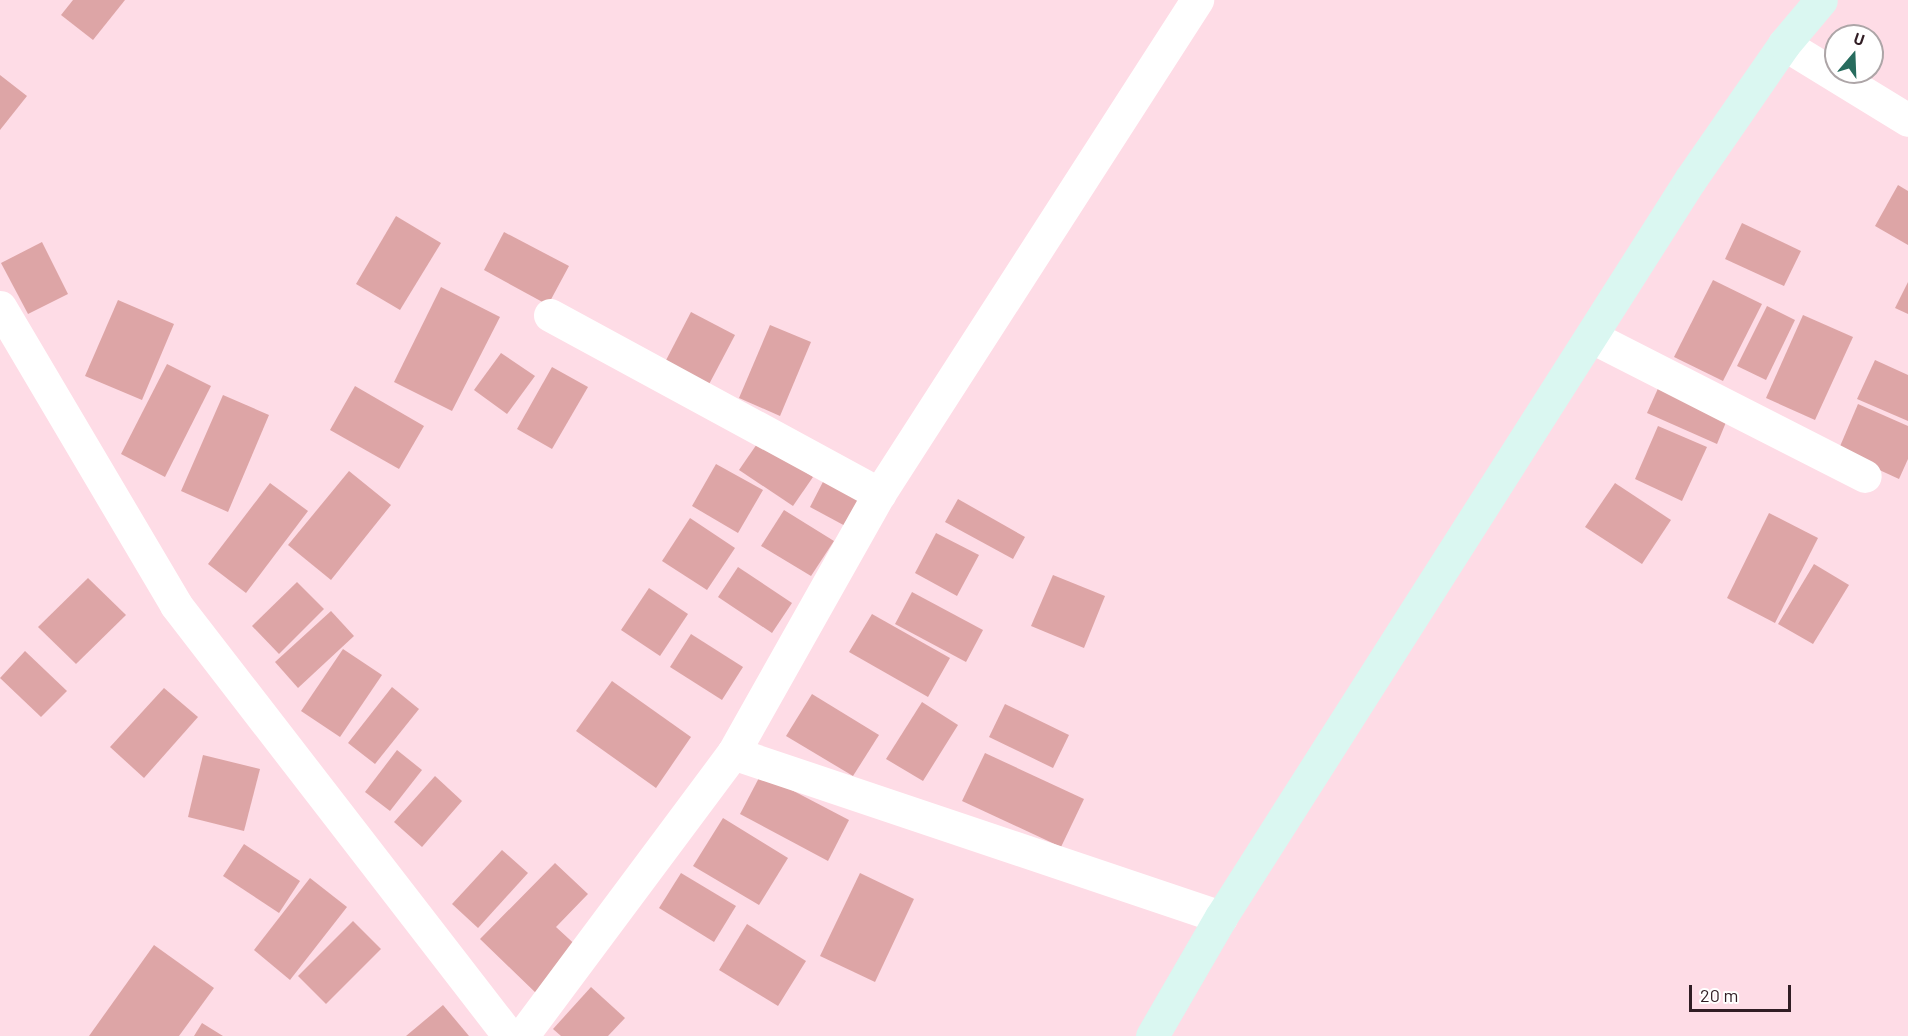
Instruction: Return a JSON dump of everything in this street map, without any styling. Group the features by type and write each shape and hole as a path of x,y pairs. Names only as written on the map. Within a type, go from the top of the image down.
{"street":[{"path":"522,1036 733,753 879,494 1197,0"},
{"path":"1152,1036 1221,917 1690,180 1784,44 1821,0"},
{"path":"1784,44 1908,120"},
{"path":"0,307 176,605 509,1036"},
{"path":"550,315 879,494"},
{"path":"1592,337 1865,476"},
{"path":"733,753 1221,917"}],"building":[{"path":"73,0 125,0 93,40 61,15"},
{"path":"0,75 27,96 0,130"},
{"path":"1898,185 1908,191 1908,245 1875,226"},
{"path":"396,216 441,243 400,310 356,284"},
{"path":"1742,223 1801,251 1784,286 1725,259"},
{"path":"504,232 569,266 548,305 484,270"},
{"path":"42,242 68,294 28,314 1,263"},
{"path":"1713,280 1762,304 1723,381 1674,357"},
{"path":"1908,282 1908,314 1895,308"},
{"path":"441,287 500,317 452,411 394,382"},
{"path":"118,300 174,324 142,400 85,376"},
{"path":"1767,306 1795,320 1766,380 1737,366"},
{"path":"691,312 735,335 706,390 663,366"},
{"path":"1803,315 1853,337 1815,420 1766,398"},
{"path":"770,325 811,342 780,416 739,398"},
{"path":"501,353 535,376 507,414 474,390"},
{"path":"1875,360 1908,375 1908,421 1857,399"},
{"path":"167,364 211,386 165,477 121,454"},
{"path":"552,367 588,387 552,449 517,429"},
{"path":"1660,384 1729,415 1717,444 1647,413"},
{"path":"355,386 424,426 399,469 330,430"},
{"path":"223,395 269,415 228,512 181,491"},
{"path":"1858,404 1908,426 1908,459 1899,479 1838,451"},
{"path":"1658,426 1707,447 1682,501 1635,479"},
{"path":"759,441 813,477 793,506 739,470"},
{"path":"716,464 763,490 738,533 692,506"},
{"path":"349,471 391,505 331,580 288,545"},
{"path":"827,474 866,496 849,528 810,507"},
{"path":"270,483 308,511 246,593 208,564"},
{"path":"1615,483 1671,520 1642,564 1585,527"},
{"path":"958,499 1025,537 1013,559 945,522"},
{"path":"784,510 834,541 811,576 761,546"},
{"path":"1769,513 1818,538 1775,623 1727,598"},
{"path":"690,518 735,548 707,590 662,561"},
{"path":"936,533 979,555 957,596 915,573"},
{"path":"1814,564 1849,585 1813,644 1778,624"},
{"path":"738,567 792,603 772,633 718,597"},
{"path":"1053,575 1105,596 1084,648 1031,626"},
{"path":"88,578 126,615 76,664 38,627"},
{"path":"297,582 324,609 279,654 252,626"},
{"path":"649,588 688,614 660,656 621,630"},
{"path":"912,592 983,630 966,662 895,624"},
{"path":"331,611 354,636 298,688 275,662"},
{"path":"872,614 950,658 928,697 849,652"},
{"path":"691,634 743,667 722,700 670,667"},
{"path":"343,649 382,675 340,737 301,711"},
{"path":"25,651 67,691 41,717 0,678"},
{"path":"612,681 691,737 656,788 576,731"},
{"path":"392,687 419,709 375,764 348,743"},
{"path":"164,688 198,717 144,778 110,747"},
{"path":"812,694 879,735 853,776 786,736"},
{"path":"922,702 958,725 923,781 886,759"},
{"path":"1005,704 1069,735 1053,768 989,737"},
{"path":"397,750 422,770 390,811 365,792"},
{"path":"985,753 1084,799 1061,847 962,801"},
{"path":"203,755 260,769 244,831 188,817"},
{"path":"761,774 849,820 828,861 740,814"},
{"path":"435,776 462,801 422,847 394,822"},
{"path":"723,818 788,858 759,905 693,866"},
{"path":"244,844 300,881 279,913 223,876"},
{"path":"502,850 528,873 478,928 452,904"},
{"path":"555,863 588,894 556,927 581,950 538,995 480,939"},
{"path":"681,873 736,906 714,942 659,908"},
{"path":"860,873 914,899 875,982 820,956"},
{"path":"310,878 347,907 290,980 254,950"},
{"path":"353,921 381,949 326,1004 298,976"},
{"path":"747,924 806,961 778,1006 719,970"},
{"path":"154,945 214,988 179,1036 89,1036"},
{"path":"591,987 625,1018 608,1036 561,1036 553,1029"},
{"path":"443,1005 469,1036 406,1036"},
{"path":"202,1023 223,1036 194,1036"}]}
